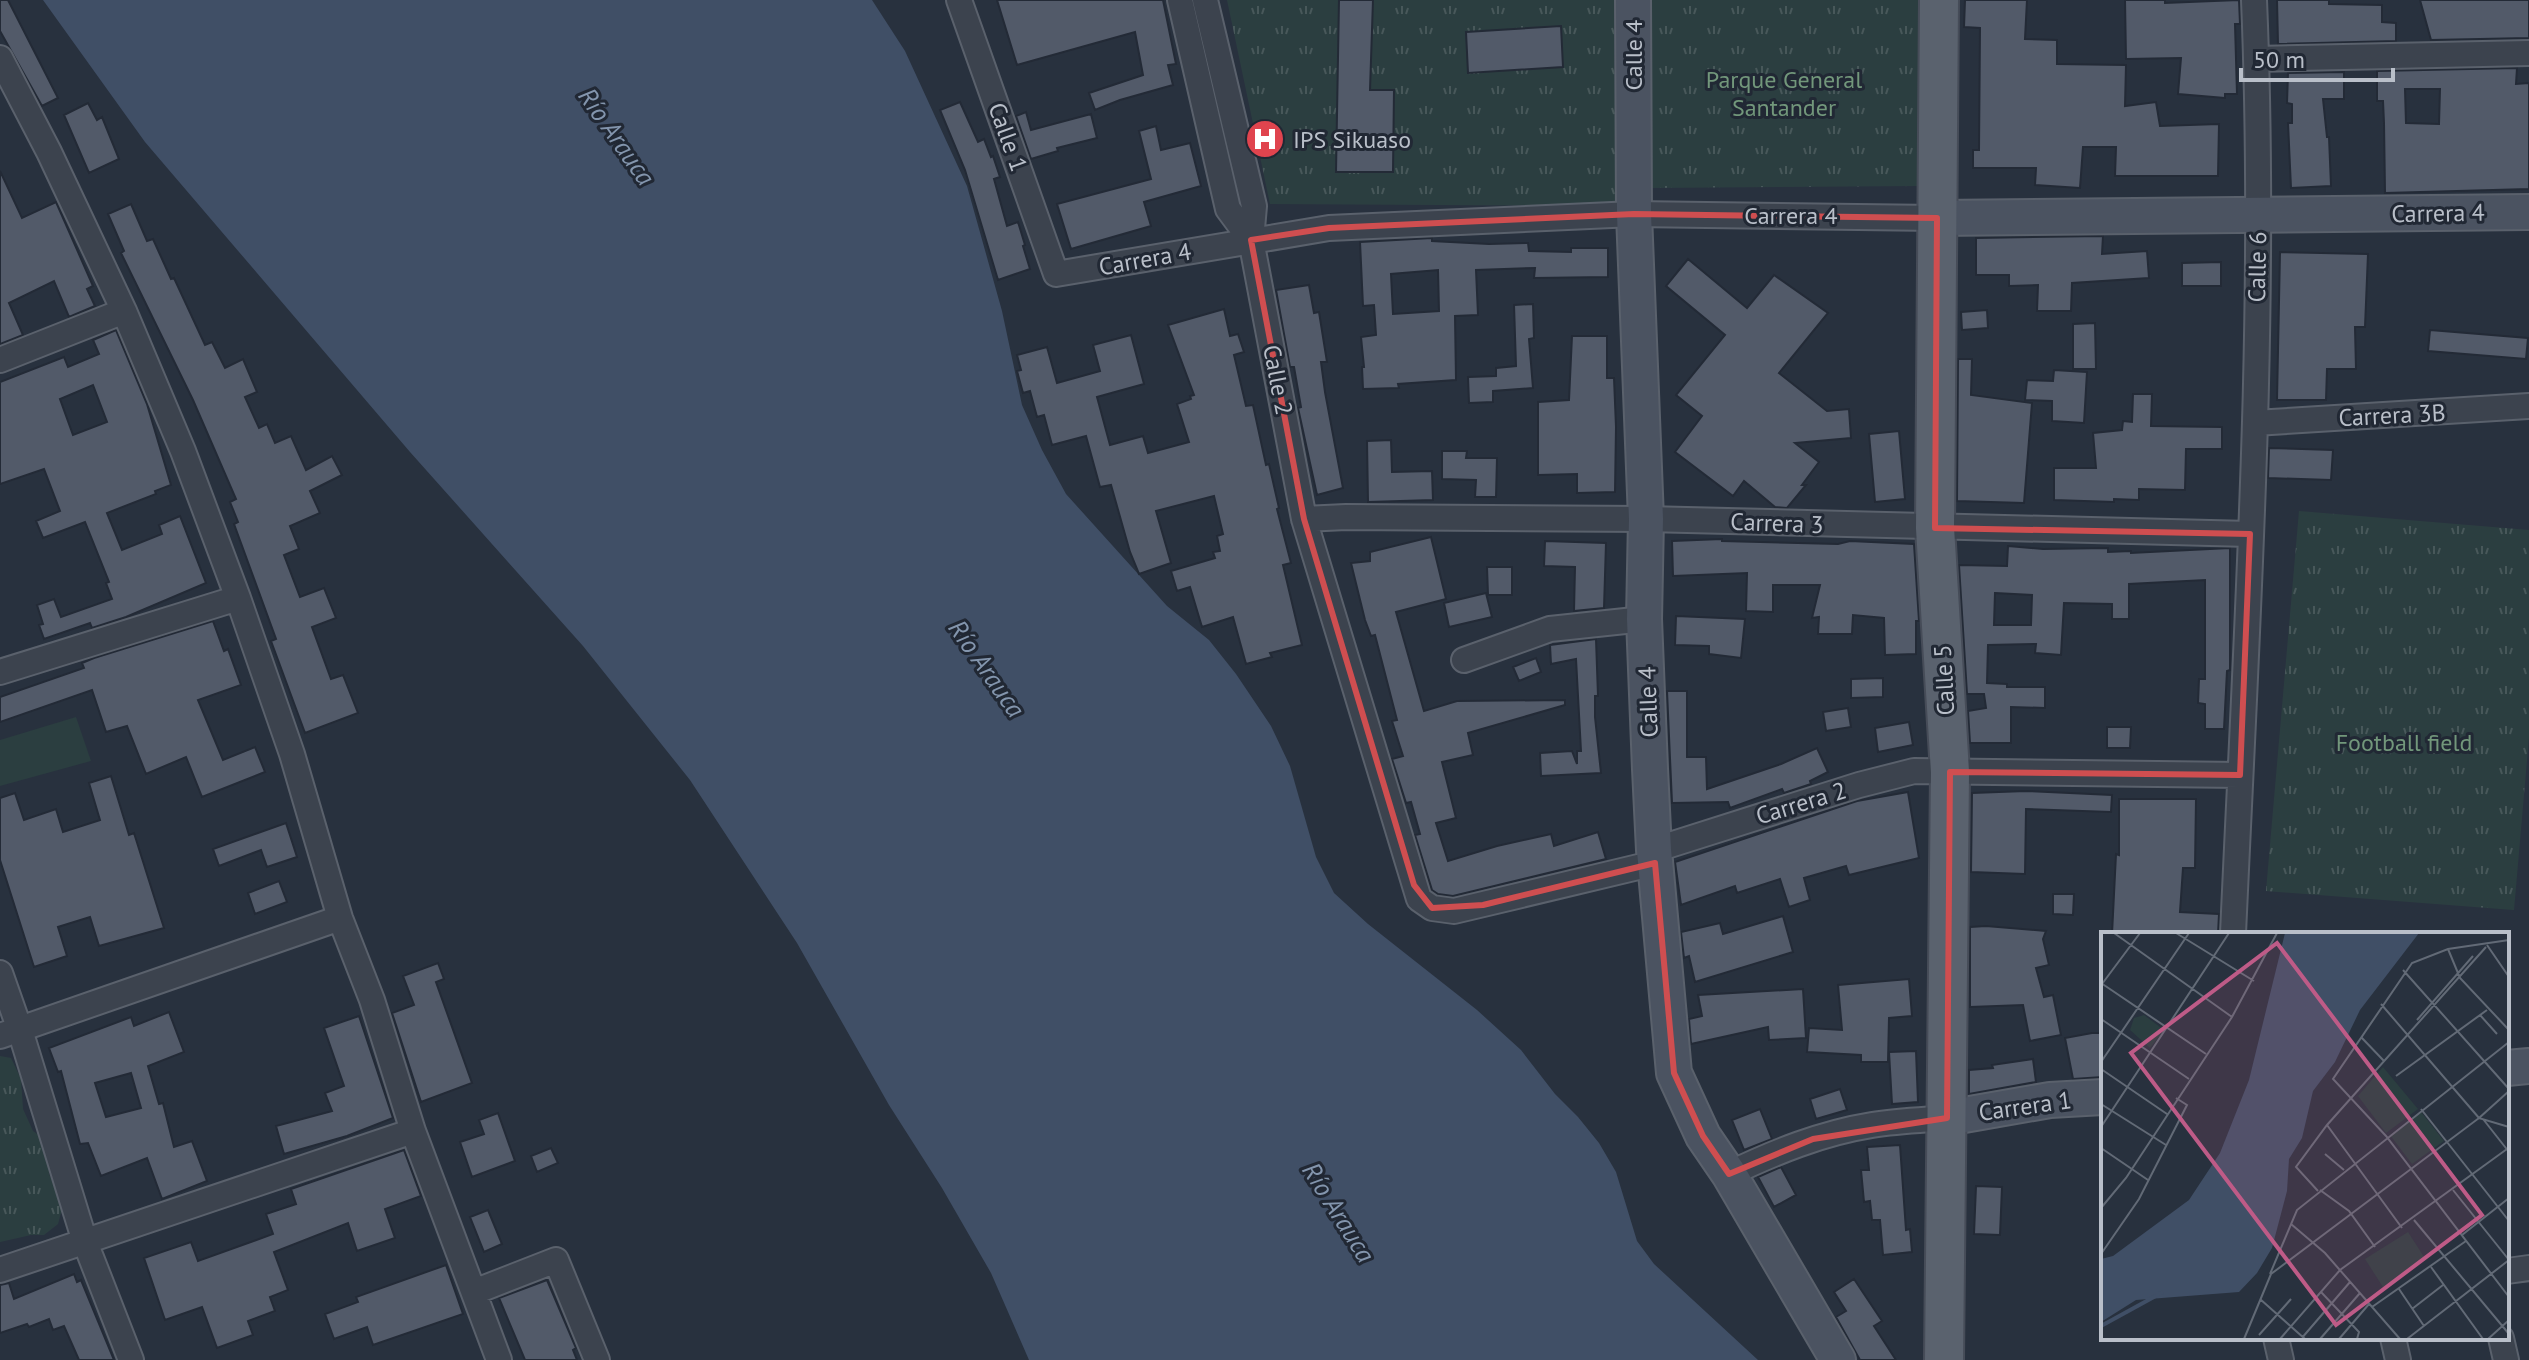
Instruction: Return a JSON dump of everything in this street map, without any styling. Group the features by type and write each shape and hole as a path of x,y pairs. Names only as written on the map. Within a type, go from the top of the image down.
{"main road":[{"name":"Calle 5","path":"1939,0 1935,528 1950,772 1944,1360"}],"street":[{"name":"Calle 1","path":"959,0 1056,274"},
{"name":"Calle 2","path":"1180,0 1228,209 1251,240"},
{"name":"Calle 2","path":"1205,0 1254,206 1251,240 1304,519 1419,899 1432,908 1454,911 1655,857"},
{"name":"Calle 4","path":"1633,0 1634,214 1646,519 1644,619 1655,857 1674,1073 1703,1136 1729,1174 1838,1360"},
{"name":"Calle 6","path":"2233,932 2255,423 2258,215 2254,0"},
{"path":"2256,59 2529,53"},
{"path":"0,58 49,152 124,311 183,451 292,754 340,918 372,1000 413,1131 499,1360"},
{"name":"Carrera 4","path":"1056,274 1329,228 1634,214 1937,218 2529,212"},
{"path":"0,360 124,311"},
{"name":"Carrera 3B","path":"2255,423 2529,406"},
{"name":"Carrera 3","path":"1304,519 1646,519 2250,534"},
{"path":"0,672 238,598"},
{"path":"1464,660 1550,629 1644,619"},
{"name":"Carrera 2","path":"1655,857 1859,785 1914,771 2240,775"},
{"path":"10,1033 340,918"},
{"path":"0,973 10,1033 131,1360"},
{"path":"2509,1068 2529,1066"},
{"name":"Carrera 1","path":"1947,1118 2050,1100 2101,1097"},
{"path":"1729,1174 1813,1139 1870,1125 1947,1118"},
{"path":"0,1270 413,1131"},
{"path":"474,1292 556,1260 597,1360"},
{"path":"2509,1271 2529,1268"},
{"path":"2276,1340 2281,1360"},
{"path":"2393,1340 2398,1360"},
{"path":"2501,1340 2506,1360"}],"highlighted area":[{"path":"1634,214 1937,218 1935,528 2250,534 2240,775 1950,772 1947,1118 1813,1139 1729,1174 1703,1136 1674,1073 1655,863 1483,905 1432,908 1414,885 1304,519 1251,240 1329,228"}],"green space":[{"path":"1227,0 1614,0 1616,206 1270,204"},
{"name":"Parque General Santander","path":"1648,0 1922,0 1918,186 1649,188"},
{"name":"Football field","path":"2299,511 2529,530 2529,737 2514,910 2266,891"},
{"path":"76,717 91,761 0,786 0,740"},
{"path":"0,1056 11,1058 21,1079 23,1109 33,1131 44,1139 50,1163 49,1174 63,1205 58,1224 44,1235 0,1242"}],"water":[{"name":"Río Arauca","path":"43,0 872,0 905,51 967,186 1002,311 1022,405 1066,494 1167,606 1209,640 1271,726 1290,766 1316,857 1334,893 1521,1050 1599,1143 1616,1172 1637,1241 1654,1264 1758,1360 1029,1360 991,1273 942,1188 889,1105 797,943 690,780 583,646 410,452 145,142"}],"building":[{"path":"0,0 8,0 58,98 42,106 0,31"},
{"path":"997,0 1163,0 1176,64 1168,65 1173,85 1095,110 1089,93 1143,75 1135,32 1017,65"},
{"path":"1339,0 1373,0 1370,90 1394,90 1393,172 1336,172"},
{"path":"1965,0 2027,0 2025,39 2057,40 2057,64 2126,65 2125,106 2156,102 2160,126 2219,124 2218,176 2115,176 2116,147 2083,147 2080,188 2035,185 2036,168 1973,168 1973,150 1979,150 1980,28 1964,27"},
{"path":"2125,0 2165,0 2165,3 2239,0 2240,24 2235,24 2237,94 2225,94 2225,98 2178,94 2181,58 2126,59"},
{"path":"2277,0 2329,0 2329,4 2382,5 2382,22 2396,23 2396,41 2278,44"},
{"path":"2420,0 2529,0 2529,38 2431,40"},
{"path":"1561,26 1563,67 1468,73 1466,32"},
{"path":"2517,68 2516,84 2529,83 2529,189 2385,193 2383,101 2377,101 2377,71","holes":["2405,89 2440,89 2439,124 2406,123"]},
{"path":"2344,72 2344,99 2323,99 2329,137 2331,186 2291,188 2288,123 2292,123 2292,104 2287,103 2288,73"},
{"path":"960,102 978,142 984,139 993,156 1000,177 994,179 1007,226 1018,222 1025,245 1030,269 998,280 965,170 940,110"},
{"path":"88,103 97,120 102,117 119,159 89,173 64,115"},
{"path":"1026,112 1031,130 1091,114 1097,138 1057,148 1058,151 1031,159 1016,116"},
{"path":"1156,126 1161,150 1190,143 1201,186 1144,202 1151,226 1071,249 1057,204 1151,179 1139,131"},
{"path":"0,171 22,218 56,202 93,286 87,289 95,306 69,317 54,281 9,303 23,335 0,344"},
{"path":"131,204 147,241 153,239 171,279 174,278 205,345 212,342 225,368 243,359 257,392 245,397 259,428 267,424 275,443 291,436 306,470 332,456 342,475 310,491 320,513 290,526 299,549 284,555 300,597 324,588 336,618 312,627 331,679 343,675 358,713 305,733 271,641 276,639 234,524 238,522 230,502 236,499 193,400 121,253 124,251 108,214"},
{"path":"2103,236 2102,254 2147,251 2149,278 2072,283 2071,311 2037,311 2038,285 2009,286 2009,275 1976,275 1976,238"},
{"path":"1432,238 1432,241 1489,244 1528,243 1529,251 1571,252 1571,248 1608,248 1608,277 1534,278 1535,268 1476,270 1478,315 1455,316 1456,380 1398,384 1399,388 1363,389 1361,337 1376,335 1374,305 1363,306 1360,242","holes":["1438,270 1439,311 1393,314 1391,274"]},
{"path":"2280,252 2368,254 2365,327 2355,327 2356,369 2327,369 2326,400 2277,400"},
{"path":"1688,259 1747,308 1774,275 1828,313 1779,373 1827,411 1849,409 1851,438 1795,443 1819,462 1802,485 1806,485 1787,508 1775,507 1744,481 1733,496 1675,452 1702,416 1676,395 1725,335 1666,286"},
{"path":"2221,262 2221,286 2182,286 2182,263"},
{"path":"1309,285 1314,313 1319,312 1327,362 1321,362 1325,392 1343,488 1317,495 1298,408 1301,407 1294,367 1290,367 1276,290"},
{"path":"1533,304 1534,338 1529,339 1533,388 1493,391 1493,402 1469,403 1468,377 1496,376 1496,368 1516,366 1514,305"},
{"path":"1224,309 1230,336 1238,334 1244,352 1234,355 1246,406 1253,405 1266,465 1269,464 1291,563 1283,565 1302,645 1270,653 1272,657 1246,664 1233,617 1202,627 1190,587 1177,591 1171,571 1215,558 1213,552 1220,551 1217,536 1223,534 1214,496 1156,511 1171,563 1139,574 1111,485 1100,487 1086,436 1052,445 1044,415 1037,417 1030,391 1023,393 1017,371 1021,370 1017,355 1047,347 1057,383 1100,371 1093,345 1131,335 1144,384 1097,397 1110,445 1143,436 1148,453 1189,442 1177,404 1194,395 1168,325"},
{"path":"1987,310 1988,328 1962,330 1961,312"},
{"path":"2095,323 2096,369 2073,369 2073,324"},
{"path":"116,330 147,404 171,485 107,513 122,550 162,534 159,525 180,516 206,583 126,617 92,628 90,623 44,639 37,605 54,599 61,617 112,599 106,583 109,582 85,522 43,538 36,521 60,511 44,469 0,484 0,382 64,357 68,367 99,354 93,340","holes":["93,385 107,422 73,435 60,399"]},
{"path":"2430,330 2528,338 2526,359 2428,351"},
{"path":"1572,336 1607,336 1607,378 1614,378 1615,492 1577,493 1577,474 1538,475 1538,402 1569,400"},
{"path":"1958,359 1972,359 1971,395 2032,403 2024,503 1957,501"},
{"path":"2054,370 2087,372 2084,423 2052,421 2052,401 2025,400 2027,380 2053,381"},
{"path":"2133,394 2152,394 2151,426 2222,427 2222,449 2186,449 2185,490 2139,489 2139,500 2114,499 2114,502 2054,500 2054,468 2096,468 2093,433 2122,430 2123,421 2132,422"},
{"path":"1899,431 1905,499 1875,502 1869,434"},
{"path":"1391,440 1392,472 1432,471 1433,500 1368,502 1367,441"},
{"path":"2269,448 2333,450 2331,480 2268,478"},
{"path":"1442,451 1467,451 1466,458 1497,458 1496,497 1475,497 1476,480 1442,479"},
{"path":"1431,537 1446,599 1396,612 1424,711 1457,701 1565,700 1565,705 1468,733 1473,755 1442,762 1456,818 1436,823 1448,861 1551,834 1554,846 1598,832 1606,859 1453,896 1432,890 1415,835 1420,834 1411,802 1406,803 1392,759 1403,756 1392,721 1397,720 1375,635 1371,636 1365,620 1351,563 1370,561 1370,552"},
{"path":"1722,539 1914,544 1919,621 1916,621 1916,654 1885,655 1884,618 1853,615 1852,634 1818,634 1819,617 1812,618 1820,585 1773,585 1773,612 1746,611 1747,573 1673,576 1672,541"},
{"path":"1545,541 1606,543 1604,608 1574,611 1575,567 1544,566"},
{"path":"2008,546 2108,548 2108,552 2131,553 2230,548 2230,670 2227,671 2224,729 2205,729 2205,704 2198,703 2199,679 2205,679 2205,580 2129,584 2129,619 2112,619 2112,604 2064,603 2061,655 2035,653 2036,644 1988,645 1987,683 2007,684 2007,687 2045,687 2045,708 2011,707 2011,743 1970,743 1968,711 1986,708 1984,694 1967,694 1959,565 2007,566","holes":["1995,593 2032,595 2031,625 1994,625"]},
{"path":"1487,567 1512,567 1512,595 1488,595"},
{"path":"1486,593 1492,617 1449,627 1444,603"},
{"path":"1676,616 1745,619 1741,658 1709,654 1709,646 1675,645"},
{"path":"213,621 224,651 228,649 241,685 198,700 223,760 255,747 265,772 202,797 186,757 146,774 127,726 106,732 92,690 0,722 0,697 84,668 82,663 94,658"},
{"path":"1596,639 1598,696 1595,696 1595,717 1601,773 1541,776 1540,753 1572,751 1577,764 1577,751 1581,751 1576,659 1551,664 1550,645"},
{"path":"1536,658 1541,672 1519,681 1513,667"},
{"path":"1883,678 1883,697 1851,698 1851,679"},
{"path":"1667,691 1687,691 1687,757 1706,757 1707,789 1781,764 1817,748 1828,772 1810,781 1811,784 1784,793 1782,789 1730,808 1728,802 1672,803"},
{"path":"1848,708 1851,727 1826,731 1823,712"},
{"path":"1909,722 1913,745 1878,752 1875,728"},
{"path":"2107,727 2131,727 2130,748 2107,748"},
{"path":"111,776 129,835 134,833 164,928 99,946 90,917 58,927 67,956 34,967 0,860 0,798 15,793 24,820 56,809 63,832 100,820 89,783"},
{"path":"2026,791 2112,795 2111,812 2026,809 2025,874 1971,872 1972,793"},
{"path":"1908,792 1919,858 1849,875 1846,866 1804,878 1810,900 1789,907 1780,879 1737,893 1735,886 1681,905 1675,862 1857,801"},
{"path":"2119,799 2196,799 2195,868 2183,868 2180,912 2219,914 2218,932 2112,932 2116,854 2119,855"},
{"path":"286,823 297,857 267,867 261,850 219,866 213,849"},
{"path":"279,881 287,902 255,914 248,893"},
{"path":"2053,894 2074,894 2073,915 2053,914"},
{"path":"1783,916 1793,952 1695,982 1689,956 1684,958 1681,932 1720,923 1723,934"},
{"path":"1970,927 2046,931 2043,939 2049,965 2036,968 2044,997 2053,995 2061,1035 2030,1041 2023,1005 1970,1007"},
{"path":"438,963 444,979 436,982 472,1083 421,1102 392,1013 414,1005 403,976"},
{"path":"1909,979 1912,1016 1889,1018 1888,1062 1861,1062 1861,1055 1807,1052 1809,1028 1842,1030 1838,985"},
{"path":"1803,989 1806,1038 1769,1040 1768,1027 1691,1044 1689,1019 1702,1016 1698,995"},
{"path":"169,1012 184,1052 148,1066 159,1104 163,1103 174,1147 192,1141 207,1181 162,1199 147,1158 101,1176 88,1143 80,1144 61,1071 58,1072 49,1048 131,1017 134,1026","holes":["131,1073 141,1108 106,1117 95,1083"]},
{"path":"359,1016 393,1118 347,1136 284,1154 276,1126 332,1111 325,1093 344,1086 324,1028"},
{"path":"2101,1033 2101,1077 2073,1079 2065,1038"},
{"path":"1916,1051 1918,1102 1892,1104 1889,1052"},
{"path":"2033,1059 2036,1082 1969,1094 1969,1070"},
{"path":"1840,1089 1847,1110 1816,1119 1810,1099"},
{"path":"1760,1109 1772,1139 1744,1150 1732,1120"},
{"path":"498,1113 515,1161 472,1177 460,1142 484,1134 479,1120"},
{"path":"1900,1145 1906,1230 1910,1229 1912,1252 1883,1255 1880,1220 1872,1220 1870,1201 1864,1202 1861,1170 1869,1170 1867,1147"},
{"path":"551,1148 558,1163 537,1172 531,1156"},
{"path":"404,1150 421,1196 385,1209 395,1238 357,1251 348,1223 274,1252 288,1290 270,1297 275,1311 248,1321 253,1335 217,1348 202,1307 165,1320 144,1258 191,1242 198,1261 273,1234 266,1214 296,1204 291,1189"},
{"path":"1781,1167 1796,1195 1774,1207 1758,1177"},
{"path":"1976,1186 2002,1187 2000,1235 1974,1234"},
{"path":"488,1210 502,1244 484,1252 470,1217"},
{"path":"446,1265 463,1314 373,1345 367,1327 334,1339 325,1314 358,1302 356,1297"},
{"path":"74,1274 77,1282 81,1280 114,1360 79,1360 64,1326 53,1330 49,1319 0,1333 0,1285 9,1283 14,1299"},
{"path":"1854,1279 1882,1321 1874,1326 1896,1360 1860,1360 1836,1317 1846,1311 1834,1292"},
{"path":"547,1280 576,1348 573,1350 577,1360 525,1360 499,1298"}],"place":[{"name":"IPS Sikuaso","path":"1265,139"}]}
